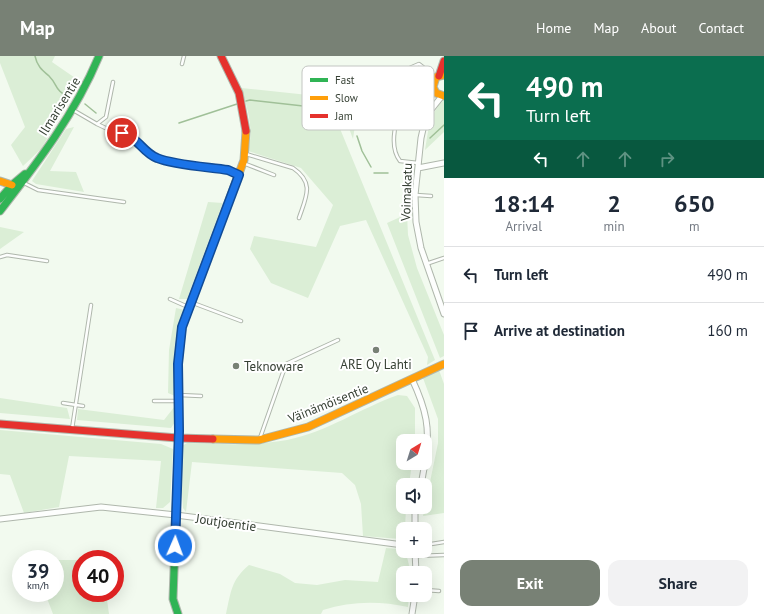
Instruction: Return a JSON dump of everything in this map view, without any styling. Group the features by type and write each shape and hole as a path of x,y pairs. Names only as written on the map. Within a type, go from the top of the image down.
{"street":[{"name":"Ilmarisentie","path":"2,207 21,180 34,166 73,110 92,75 99,56"},
{"path":"178,614 173,599 178,438 178,364 182,327 239,175 247,142 244,108 232,74 221,56"},
{"path":"434,85 440,76 444,61"},
{"path":"434,89 436,93 443,96"},
{"name":"Voimakatu","path":"434,105 443,96"},
{"name":"Voimakatu","path":"424,130 415,195 416,222 426,264 444,314"},
{"path":"418,165 444,163"},
{"name":"Ilmarisentie","path":"1,197 12,185 21,180"},
{"path":"0,181 12,185"},
{"path":"0,188 2,207"},
{"name":"Väinämöisentie","path":"0,424 178,438 259,440 308,427 444,364"},
{"path":"412,379 423,403 428,427 427,434"},
{"name":"Joutjoentie","path":"0,519 101,507 176,515 396,544"},
{"path":"412,614 414,602"}],"lane":[{"path":"182,64 184,56"},
{"path":"96,124 106,117 113,82"},
{"path":"73,110 96,124 114,132 130,134 146,151 157,158 228,170 239,175"},
{"path":"395,130 393,144 397,157 400,161 418,165"},
{"path":"245,153 293,168 299,172 305,182 308,192 299,218"},
{"path":"243,163 274,176"},
{"path":"21,180 38,190 124,202"},
{"path":"415,195 431,196"},
{"path":"0,257 7,255 47,261"},
{"path":"426,264 444,258"},
{"path":"170,299 190,304 240,321"},
{"path":"72,430 91,305"},
{"path":"259,440 286,364 338,340"},
{"path":"154,401 201,396"},
{"path":"64,404 83,406"},
{"path":"432,544 444,542"},
{"path":"432,555 444,555"},
{"path":"432,590 439,591"}],"green space":[{"path":"0,56 55,56 52,62 81,82 41,149 23,166 11,145 25,127 0,63"},
{"path":"241,88 302,94 302,130 341,130 435,360 427,365 428,357 366,220 340,226 308,298 271,283 250,249 254,236 316,247 333,205 301,168 248,151 250,143 250,127 248,112"},
{"path":"444,100 444,132 425,150 429,130 434,130 434,113"},
{"path":"74,127 50,171 76,172 84,192 36,184 32,181 66,129"},
{"path":"350,130 354,130 353,139"},
{"path":"208,202 223,203 187,299 179,299"},
{"path":"407,214 408,235 417,268 444,335 444,356 440,358 387,223"},
{"path":"0,227 24,232 0,249"},
{"path":"176,308 185,310 175,396 168,393 169,350"},
{"path":"439,370 444,384 444,513 423,516 423,514 432,514 431,478 438,443 438,419 423,378"},
{"path":"398,395 407,396 415,408 415,434 396,434 396,470 411,470 410,478 396,478 396,514 406,514 405,522 396,522 396,539 363,536 361,504 355,485 342,473 192,462 186,512 183,508 181,479 182,446 187,443 250,444 287,440 330,426 384,400"},
{"path":"0,398 67,408 70,419 0,413"},
{"path":"175,406 175,422 171,428 77,420 78,409 164,420"},
{"path":"0,430 161,444 173,449 170,502 163,508 156,508 161,461 69,456 59,507 24,513 10,475 0,474"},
{"path":"386,548 396,549 396,558 407,558 409,566 396,566 396,602 408,602 408,607 366,603 334,607 323,610 321,614 226,614 235,581 249,565 280,574 295,583 317,585 345,580 378,582"},
{"path":"64,560 72,560 72,602 107,602 109,614 53,614 48,602 64,602"}],"waterway":[{"path":"35,56 38,65 52,79 61,93 71,98"},
{"path":"246,101 250,100 302,106"},
{"path":"85,104 96,113"},
{"path":"179,123 237,104"},
{"path":"430,138 444,125"},
{"path":"357,136 362,151 371,167"},
{"path":"374,173 388,173"}],"traffic: fast":[{"path":"0,211 55,137 79,98 99,56"},
{"path":"0,199 12,185 25,174"},
{"path":"178,614 173,599 179,431 178,364 180,345"}],"traffic: slow":[{"path":"434,84 436,77 444,75"},
{"path":"434,89 436,93 444,96"},
{"path":"180,345 182,327 244,160 246,131"},
{"path":"0,181 12,185"},
{"path":"213,439 259,440 308,427 444,364"}],"traffic: jam":[{"path":"221,56 239,93 246,131"},
{"path":"439,76 444,61"},
{"path":"0,424 178,438 213,439"}],"place":[{"name":"ARE Oy Lahti","path":"376,350"},
{"name":"Teknoware","path":"236,366"}],"route":[{"path":"122,133 130,134 146,151 157,158 228,170 239,175 197,283 182,327 178,364 179,431 175,546"}]}
